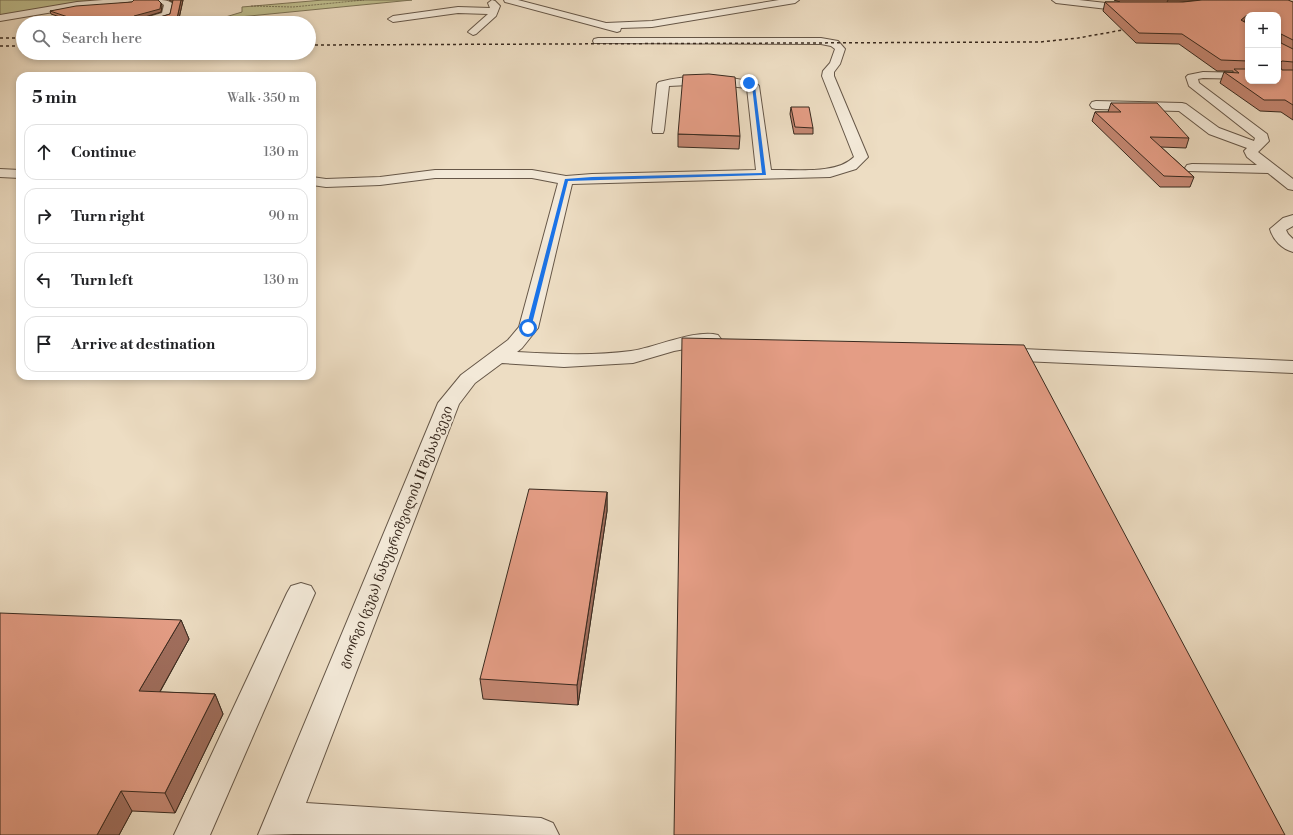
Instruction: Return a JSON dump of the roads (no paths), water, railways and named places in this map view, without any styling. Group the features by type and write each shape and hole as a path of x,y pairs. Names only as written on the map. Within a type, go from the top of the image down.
{"street":[{"path":"0,18 77,5 133,0"},
{"path":"161,0 169,4 166,15 162,16"},
{"path":"473,32 494,11 495,6 485,0"},
{"path":"508,0 629,33 643,41"},
{"path":"604,26 652,24 796,0"},
{"path":"1056,0 1140,10"},
{"path":"393,19 458,10 494,11"},
{"path":"316,182 326,184 380,181 435,174 532,174 564,187 592,178 830,173 856,164 861,157 828,76 829,71 835,64 840,49 834,43 821,41 598,41"},
{"path":"1245,76 1203,75 1192,77 1194,84 1262,137 1262,141 1254,146 1251,151 1252,154 1293,186"},
{"path":"658,130 663,84 674,81 749,83 753,86 764,174"},
{"path":"1096,105 1182,106 1214,131 1254,146"},
{"path":"1192,168 1271,169"},
{"path":"0,174 16,174"},
{"name":"გიორგი (გუგა) ნახუცრიშვილის II შესახვევი","path":"280,826 449,403 468,379 515,344 528,328 564,187"},
{"path":"1293,220 1289,221 1278,229 1280,236 1293,247"},
{"path":"496,357 564,361 633,357 671,346 711,339 727,340"},
{"path":"981,353 1293,367"},
{"path":"192,835 301,593"},
{"path":"280,826 541,835"}],"railway":[{"path":"316,45 1040,42 1078,38 1134,28"},
{"path":"0,38 16,38"},
{"path":"0,46 16,46"}]}
